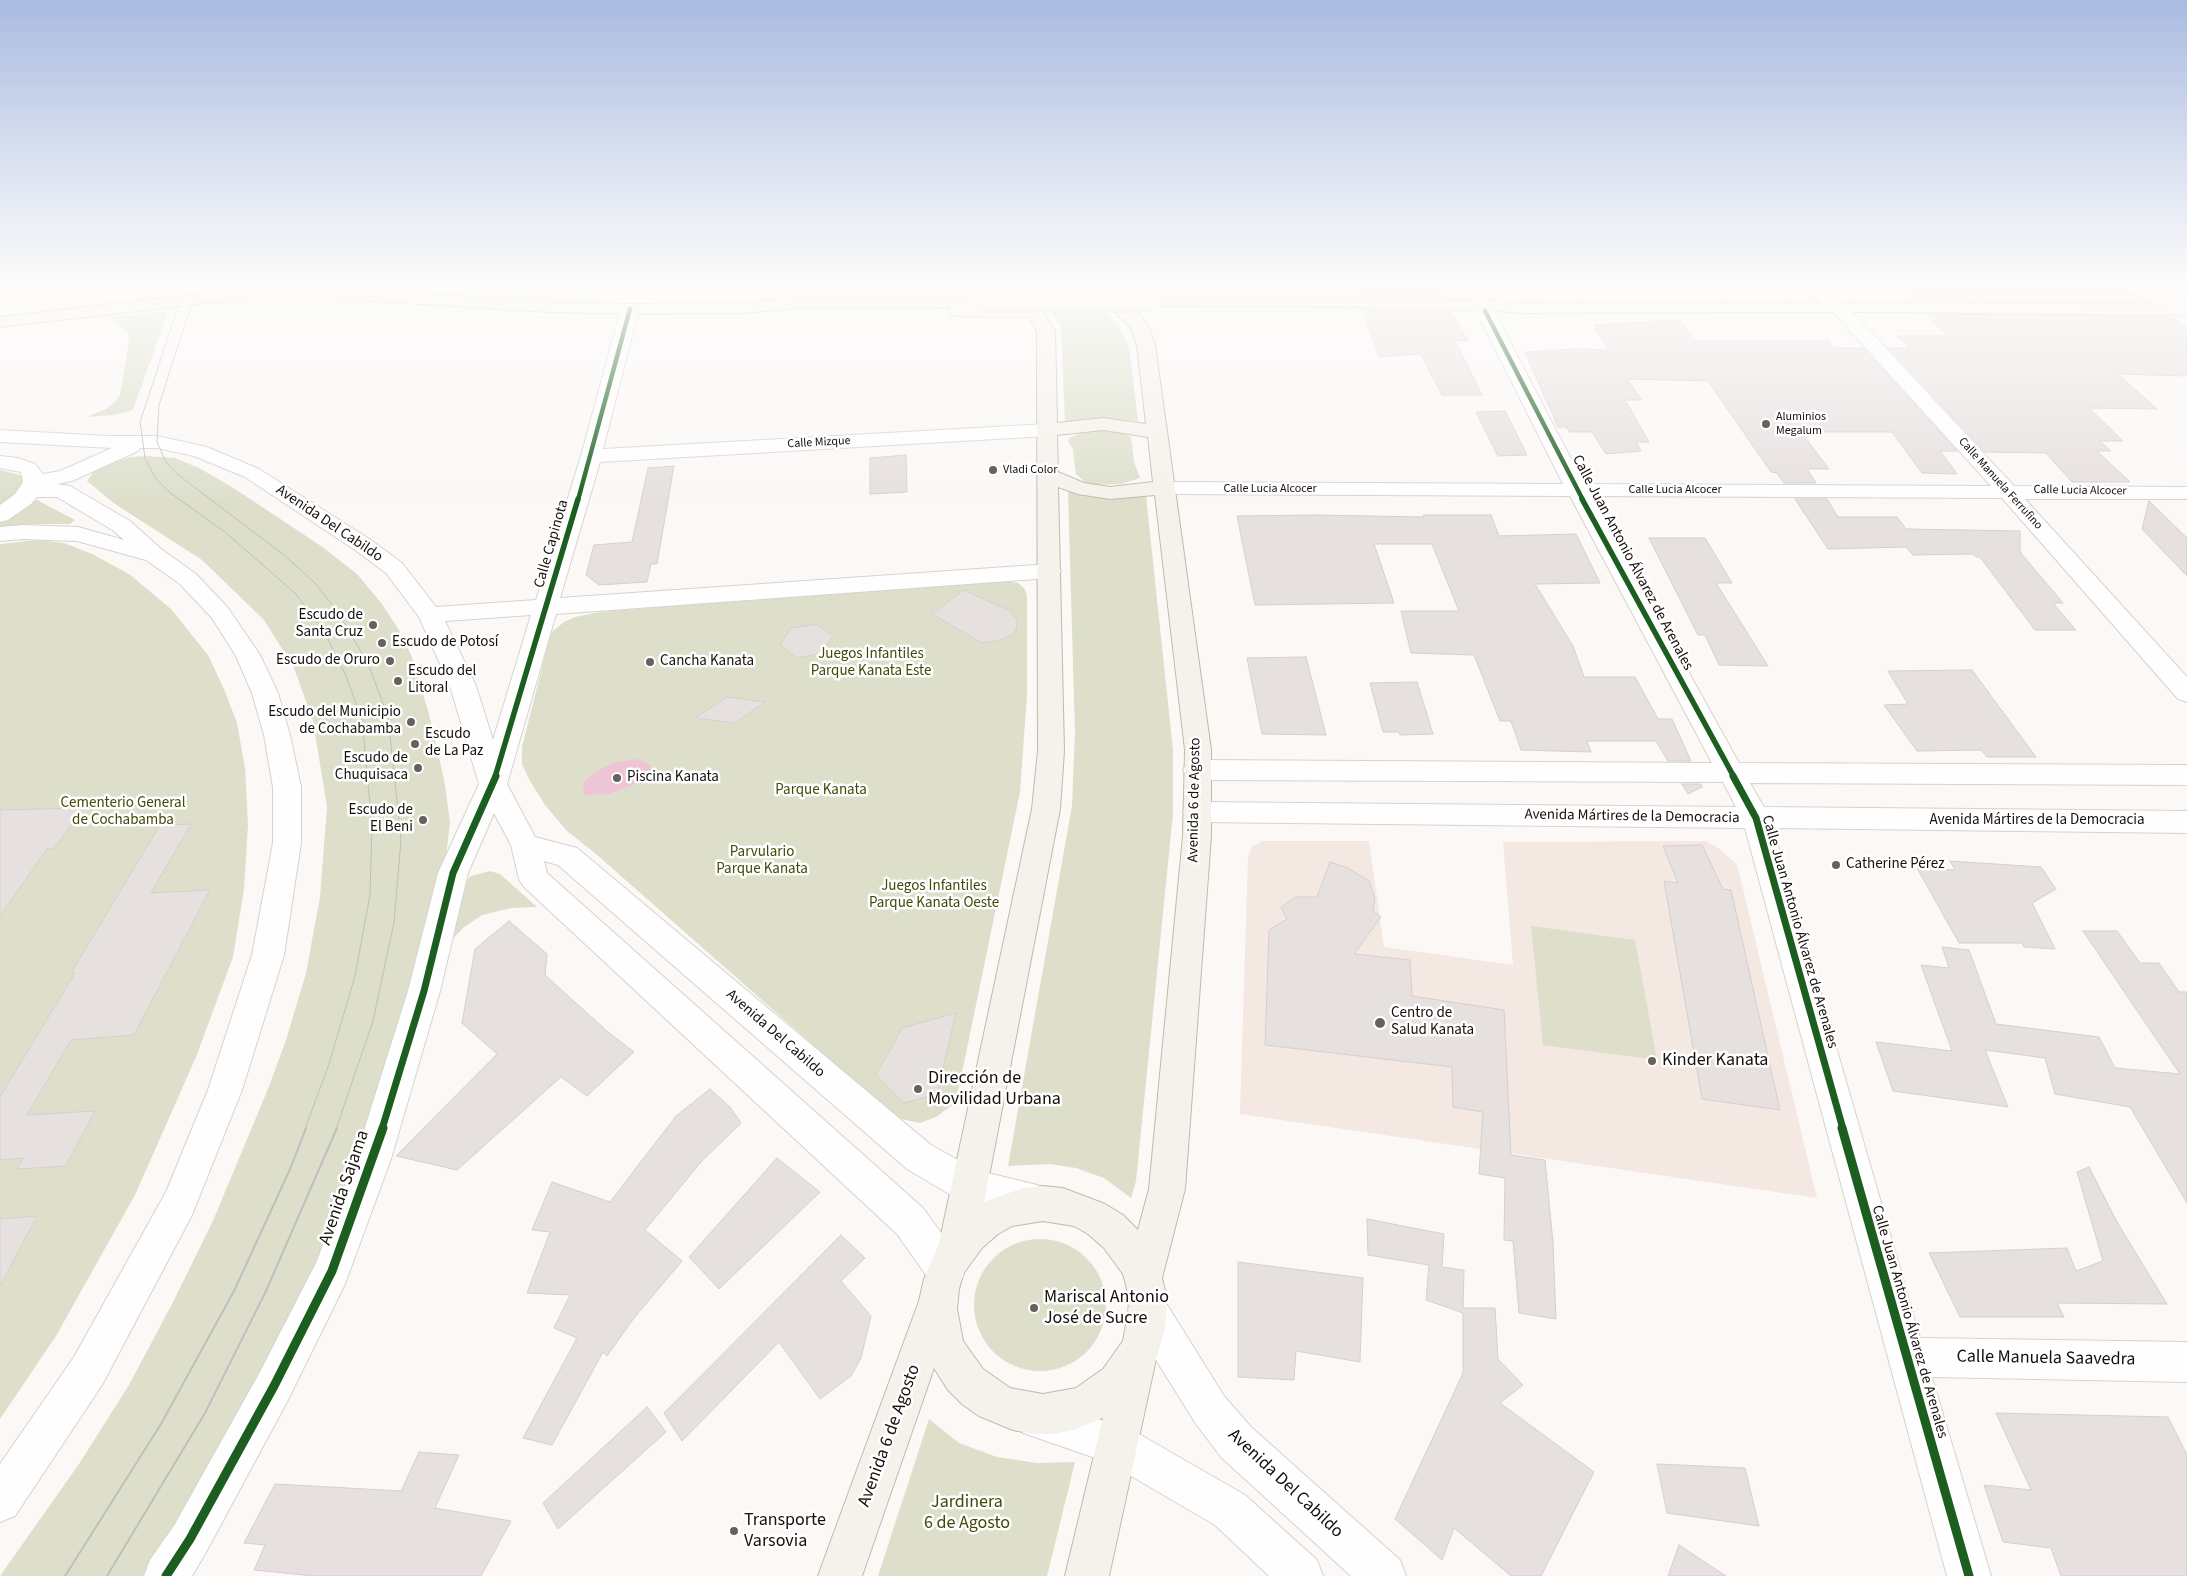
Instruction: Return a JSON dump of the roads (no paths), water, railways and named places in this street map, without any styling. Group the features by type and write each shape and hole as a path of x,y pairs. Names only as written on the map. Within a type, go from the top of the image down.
{"main road":[{"name":"Avenida 6 de Agosto","path":"840,1576 947,1275 969,1186 1046,809 1051,751 1046,356"},
{"name":"Avenida 6 de Agosto","path":"1087,1576 1117,1445 1167,1189 1197,812 1198,750 1147,356"},
{"path":"1047,430 1103,424 1158,432"},
{"path":"1048,475 1078,488 1110,493 1164,488"},
{"path":"1037,1202 1070,1204 1101,1218 1114,1228 1135,1256 1144,1311 1122,1377 1108,1390 1075,1410 1056,1414 1034,1415 1011,1411 985,1398 972,1388 951,1362 940,1324 947,1275 978,1227 1006,1210 1037,1202"}],"street":[{"name":"Calle Capinota","path":"493,784 591,456 618,356"},
{"name":"Calle Juan Antonio Álvarez de Arenales","path":"1508,356 1577,490 1756,818 1969,1576"},
{"name":"Calle Manuela Ferrufino","path":"1883,356 2007,491 2187,693"},
{"name":"Calle Mizque","path":"591,456 1047,430"},
{"name":"Avenida Del Cabildo","path":"0,436 32,439 142,442 200,450 252,473 363,545 394,568 430,615 463,686 493,784 525,845 534,879 910,1221 940,1262 947,1275"},
{"path":"0,443 32,439"},
{"path":"0,452 32,439"},
{"path":"0,515 23,499 31,480 32,439"},
{"name":"Avenida Del Cabildo","path":"31,480 65,477 113,453 142,442"},
{"path":"0,462 18,464 31,480 62,491 122,526 154,554 188,579 220,613 248,655 265,693 277,735 287,787 287,843 268,955 225,1090 180,1203 88,1371 0,1501"},
{"name":"Calle Lucia Alcocer","path":"1164,488 2187,492"},
{"path":"0,534 23,532 78,534 154,554"},
{"path":"430,615 1050,571"},
{"path":"1198,770 2187,775"},
{"name":"Avenida Sajama","path":"166,1576 190,1539 274,1386 332,1270 376,1150 424,991 452,873 493,784"},
{"name":"Avenida Mártires de la Democracia","path":"1197,812 2187,822"},
{"name":"Avenida Del Cabildo","path":"525,845 567,856 919,1157 969,1186 1037,1202"},
{"name":"Avenida Del Cabildo","path":"1144,1311 1210,1410 1236,1442 1384,1576"},
{"name":"Calle Manuela Saavedra","path":"1906,1357 2187,1362"},
{"path":"1011,1411 1117,1445 1230,1510 1301,1576"}],"tram line":[{"path":"162,356 140,422 145,458 156,479 169,492 225,532 296,594 324,631 346,676 362,720 372,826 370,895 355,976 329,1064 305,1129"},
{"path":"175,356 159,405 157,442 166,462 177,474 284,555 316,584 340,615 369,666 388,717 401,839 394,922 373,1021 336,1129"},
{"path":"65,1576 161,1424 234,1291 291,1167 306,1128"},
{"path":"107,1576 205,1413 266,1291 337,1128"}],"place":[{"name":"Aluminios Megalum","path":"1766,424"},
{"name":"Vladi Color","path":"993,470"},
{"name":"Escudo de Santa Cruz","path":"373,625"},
{"name":"Escudo de Potosí","path":"382,643"},
{"name":"Escudo de Oruro","path":"390,661"},
{"name":"Cancha Kanata","path":"650,662"},
{"name":"Escudo del Litoral","path":"398,681"},
{"name":"Escudo del Municipio de Cochabamba","path":"411,722"},
{"name":"Escudo de La Paz","path":"415,744"},
{"name":"Escudo de Chuquisaca","path":"418,768"},
{"name":"Piscina Kanata","path":"617,778"},
{"name":"Escudo de El Beni","path":"423,820"},
{"name":"Catherine Pérez","path":"1836,865"},
{"name":"Centro de Salud Kanata","path":"1380,1023"},
{"name":"Kinder Kanata","path":"1652,1061"},
{"name":"Dirección de Movilidad Urbana","path":"918,1089"},
{"name":"Mariscal Antonio José de Sucre","path":"1034,1308"},
{"name":"Transporte Varsovia","path":"734,1531"}],"park label":[{"name":"Juegos Infantiles Parque Kanata Este","path":"871,664"},
{"name":"Parque Kanata","path":"821,791"},
{"name":"Cementerio General de Cochabamba","path":"123,812"},
{"name":"Parvulario Parque Kanata","path":"762,862"},
{"name":"Juegos Infantiles Parque Kanata Oeste","path":"934,896"},
{"name":"Jardinera 6 de Agosto","path":"967,1514"}]}
